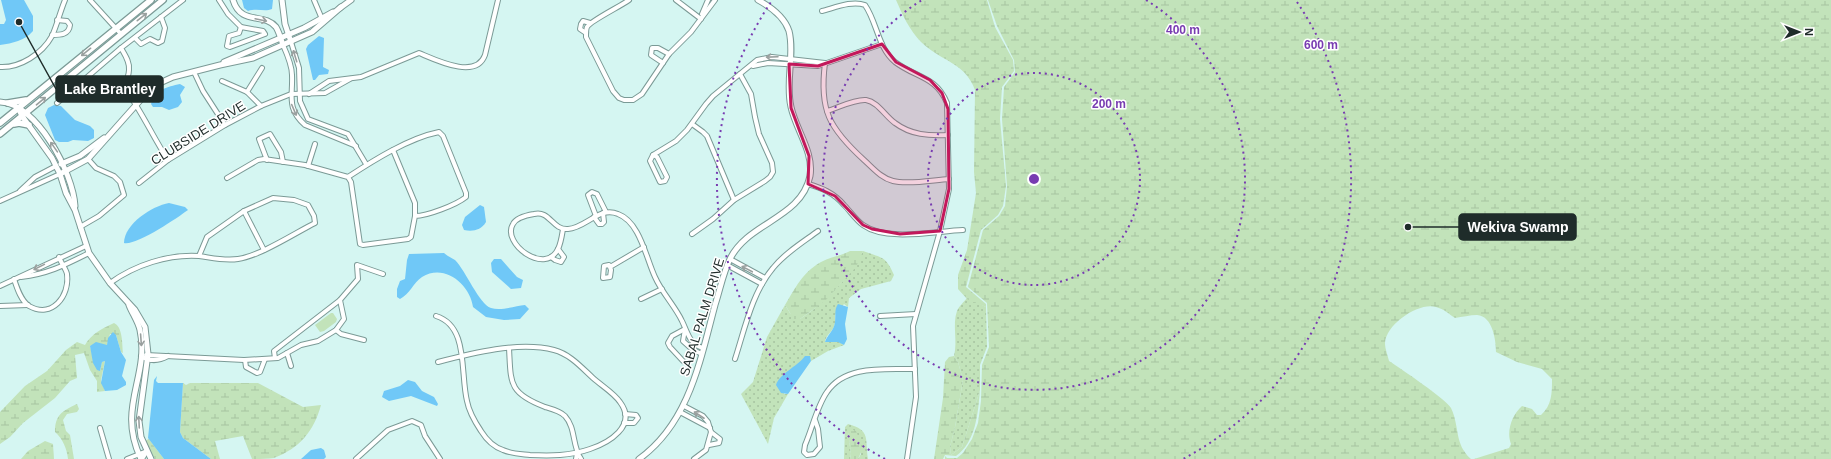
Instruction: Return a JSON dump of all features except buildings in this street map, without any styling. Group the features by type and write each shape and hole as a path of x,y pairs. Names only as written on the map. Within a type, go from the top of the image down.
{"main road":[{"path":"0,123 151,0"},
{"path":"0,134 164,0"},
{"path":"8,103 30,98"},
{"path":"12,125 19,123 29,125"}],"street":[{"path":"0,67 14,67 20,65 46,44 52,35 64,0"},
{"path":"90,0 121,34"},
{"path":"57,103 121,48 183,0"},
{"path":"219,0 228,14 242,28 263,31 265,34 230,47 228,46 229,36 239,33 242,28"},
{"path":"234,0 241,13 249,18 270,23 276,27 292,75 292,105 296,114 305,125 357,146"},
{"path":"282,0 288,34 299,68 299,94 302,108 308,119 348,134 357,146 366,164"},
{"path":"314,0 322,19"},
{"path":"0,201 60,174 88,159 144,96 162,82 220,65 253,58 291,42 312,32 351,0"},
{"path":"629,0 590,23 587,27 586,33 586,37 613,91 619,98 624,100 633,100 642,94 669,54 715,0"},
{"path":"676,0 701,18"},
{"path":"701,18 708,0"},
{"name":"SABAL PALM DRIVE","path":"639,459 663,439 684,406 695,378 730,259 750,234 793,206 803,194 808,184 810,156 800,135 791,108 788,90 790,57 789,31 782,18 767,5 758,0"},
{"path":"309,94 329,81 361,77 419,53 463,68 476,66 483,60 485,55 499,1"},
{"path":"822,11 854,2 860,2 865,5 882,44 889,55 896,62 930,80 942,93 948,109 949,179 947,200 940,231 916,314 913,337 915,414 907,459"},
{"path":"220,65 236,56 322,19 342,7"},
{"path":"135,38 141,44 150,39 158,43 162,41 165,28 161,17"},
{"path":"52,35 66,33 70,29 70,25 67,21 57,20"},
{"path":"586,33 580,29 580,24 583,21 590,23"},
{"path":"750,67 768,63 818,66 882,44"},
{"path":"121,48 128,61 130,70 125,88 145,118 153,137 168,160"},
{"path":"663,63 651,55 652,48 658,48 669,54"},
{"path":"652,155 657,157 667,177 665,182 660,182 654,170 650,161 652,155 676,141 692,124 706,104 721,89 763,58 790,57 825,63"},
{"path":"825,63 822,92 829,119 841,138 884,178 898,182 949,179"},
{"path":"247,92 262,68"},
{"path":"194,72 203,91 225,125"},
{"path":"692,234 713,219 734,200 766,181 772,172 772,164 756,123 751,94 740,74"},
{"path":"291,94 325,93 350,79"},
{"path":"222,81 247,92 261,106"},
{"name":"CLUBSIDE DRIVE","path":"139,183 168,160 225,125 261,106 291,94"},
{"path":"827,111 866,100 876,105 895,123 912,132 930,136 948,135"},
{"path":"0,102 8,103 28,112 57,151 67,170 72,185 75,210 89,253 110,283 135,310 145,327 148,360 140,404 139,421 141,437 151,459"},
{"path":"18,108 22,116 47,149 60,174 66,193 75,210"},
{"path":"692,124 707,136 734,200"},
{"path":"16,194 35,177 80,156 112,131"},
{"path":"348,177 366,164 393,150 439,132 443,136 466,193 466,197 461,201 430,213 415,216"},
{"path":"267,160 259,139 270,134 281,152 283,162"},
{"path":"308,166 315,144"},
{"path":"227,178 258,160 308,166 348,177 351,182 360,244 363,246 408,239 411,237 415,216 415,203 393,150"},
{"path":"80,227 99,216 124,195 120,182 114,176 96,168 88,159"},
{"path":"808,184 823,188 835,196 863,225 872,229 894,234 963,230"},
{"path":"592,192 598,194 605,212 604,222 602,224 598,223 588,199 588,195 592,192"},
{"path":"110,283 139,266 170,258 199,256 218,260 240,259 264,250 315,223 314,216 308,205 294,200 273,198 244,211 207,237 199,256"},
{"path":"244,211 264,250"},
{"path":"563,229 558,249 551,257 541,259 534,258 522,252 511,234 512,224 517,220 540,213 545,215 553,224 563,229 574,228 605,212 613,212 627,218 633,225 662,290 694,344 703,351"},
{"path":"735,358 754,300 765,278 784,256 818,231"},
{"path":"0,286 59,257 86,246"},
{"path":"610,267 644,248"},
{"path":"551,257 554,260 561,262 564,257 558,249"},
{"path":"19,277 41,274 89,253"},
{"path":"14,280 18,292 28,305 36,309 46,309 60,303 66,286 67,274 59,257"},
{"path":"730,259 765,278"},
{"path":"277,358 274,351 340,300 358,279 357,265 383,274"},
{"path":"727,265 762,284"},
{"path":"641,299 662,290"},
{"path":"141,356 148,354 245,360 277,358 302,345 318,341 336,330 344,319 340,300"},
{"path":"128,304 140,328 141,356 131,409 130,422 132,438 141,459 147,451"},
{"path":"0,306 28,305"},
{"path":"880,316 916,314"},
{"path":"436,316 446,319 453,326 459,341 461,356 466,395 470,410 478,426 490,442 497,448 512,453 545,456 577,453 591,449 614,438 624,423 625,414 621,403 565,354 554,350 495,348 461,356 438,362"},
{"path":"685,329 683,333 683,341 693,350 703,351"},
{"path":"683,361 668,343 672,336 685,329"},
{"path":"336,330 340,334 364,340"},
{"path":"509,348 511,378 515,389 529,401 564,415 571,427 577,453 581,459"},
{"path":"287,353 290,366"},
{"path":"141,356 148,360 161,360 168,356"},
{"path":"245,360 246,367 257,373 260,372 265,359"},
{"path":"815,420 818,429 820,446 814,454 807,455 804,450 815,420 827,391 833,384 848,374 858,372 915,369"},
{"path":"684,406 702,416 708,422 711,430 709,445 706,450 694,459"},
{"path":"680,412 711,430 720,438 719,443 709,445"},
{"path":"624,423 634,423 638,418 636,415 625,414"},
{"path":"356,459 388,430 412,421 421,425 440,459"},
{"path":"100,428 109,459"},
{"path":"127,459 138,453 147,451"},
{"path":"576,459 577,453"}],"highlighted area":[{"path":"882,44 896,62 930,80 942,93 948,109 949,189 940,231 900,234 872,229 863,225 835,196 808,184 809,156 791,108 789,64 818,66"}],"green space":[{"path":"896,0 987,0 995,27 1013,60 1014,71 1002,87 1000,119 1006,186 1003,206 998,215 981,230 966,287 986,304 986,307 968,300 958,289 958,275 967,250 976,193 974,172 975,90 965,73 936,54 917,38"},
{"path":"988,0 1831,0 1831,459 1474,459 1509,448 1511,444 1509,434 1515,414 1522,406 1532,409 1537,415 1541,415 1549,403 1552,379 1542,369 1517,362 1496,352 1494,336 1490,324 1482,316 1474,315 1455,318 1442,309 1429,306 1413,311 1397,322 1387,336 1385,348 1389,361 1433,391 1448,404 1454,415 1462,447 1471,459 945,459 945,456 947,458 957,458 963,453 972,439 978,423 981,401 982,365 989,347 987,303 968,287 983,230 999,216 1005,206 1007,186 1002,119 1004,87 1015,72 1014,60 997,26"},
{"path":"850,251 863,251 856,267 825,301 800,319 794,319 785,305 796,286 804,276 814,266 821,262"},
{"path":"863,251 883,258 894,275 891,281 861,289 849,298 848,307 844,304 835,315 835,325 825,342 839,342 844,345 828,351 811,361 810,357 805,357 799,364 784,375 784,394 788,394 774,418 768,444 741,394 753,382 767,337 785,305 790,313 800,319 809,313 844,280 858,261"},
{"path":"967,298 986,307 987,347 980,365 980,390 962,447 951,455 950,447 963,380 958,362 954,356 955,322 958,309"},
{"path":"333,313 337,319 336,322 324,331 320,332 315,325"},
{"path":"114,323 121,332 123,353 121,352 116,335 110,334 107,345 105,346 99,343 90,346 93,358 100,371 102,362 105,361 101,380 105,391 97,392 97,381 90,370 84,353 75,355 77,378 70,381 55,398 23,423 10,437 0,444 0,412 25,386 47,371 66,350 77,342 85,345 94,335"},
{"path":"954,356 958,362 963,380 950,447 951,455 962,447 980,390 977,417 972,435 963,450 956,456 945,455 943,459 934,459 943,398 945,362 949,357"},
{"path":"183,383 186,385 190,383 258,383 303,407 321,405 314,423 305,438 283,454 274,458 252,459 243,436 215,441 220,459 211,459 183,438 180,432"},
{"path":"77,404 79,409 77,412 67,414 63,420 66,431 70,435 74,459 68,459 64,444 55,432 55,426 56,421 63,411"},
{"path":"848,424 855,426 864,432 866,436 868,459 858,459 861,454 848,432 851,454 850,459 844,459 845,427"},
{"path":"851,429 856,431 860,442 861,452 858,459 850,459 851,454 848,432"},
{"path":"149,439 164,459 155,459 145,441"},
{"path":"45,441 53,444 54,459 21,459 28,451"}],"water":[{"path":"1,0 24,0 33,16 33,31 22,39 0,45 0,24 4,24 6,20"},
{"path":"242,0 273,0 272,9 248,11 244,8"},
{"path":"319,36 324,38 323,67 329,70 328,74 319,75 315,80 313,80 306,49 308,45"},
{"path":"180,84 185,87 180,95 182,102 178,107 169,110 162,107 153,107 151,104 153,99 159,92 166,88"},
{"path":"54,105 61,106 75,120 90,126 94,130 94,138 88,141 73,140 68,142 59,142 55,140 45,115 48,108"},
{"path":"169,203 185,207 188,210 147,236 130,243 124,243 125,236 129,229 140,217 155,208"},
{"path":"480,205 484,207 486,222 482,227 476,230 464,230 462,225 465,217"},
{"path":"444,253 455,260 486,305 491,308 499,309 525,305 529,309 520,319 504,320 486,317 473,307 471,299 462,284 455,278 439,273 431,273 422,277 403,297 400,299 397,297 397,289 400,281 405,279 409,254"},
{"path":"494,259 501,259 517,277 523,280 521,288 511,289 492,272 491,263"},
{"path":"838,304 848,307 845,324 847,339 844,345 838,342 825,342 834,325"},
{"path":"113,332 116,335 121,352 126,360 122,376 126,382 126,385 117,390 105,391 101,383 105,361 102,362 100,371 97,370 93,363 90,346 96,342 107,345 108,338"},
{"path":"805,356 810,356 811,361 788,394 781,393 776,385 778,381"},
{"path":"157,376 156,381 158,383 183,383 180,432 183,438 211,459 164,459 148,438 154,380"},
{"path":"408,380 415,382 422,391 434,397 438,404 437,406 411,396 389,401 382,397 384,391 400,386"},
{"path":"321,448 324,450 326,457 324,459 301,459 311,450"}],"place":[{"name":"Lake Brantley","path":"19,22"},
{"name":"Wekiva Swamp","path":"1408,227"}]}
